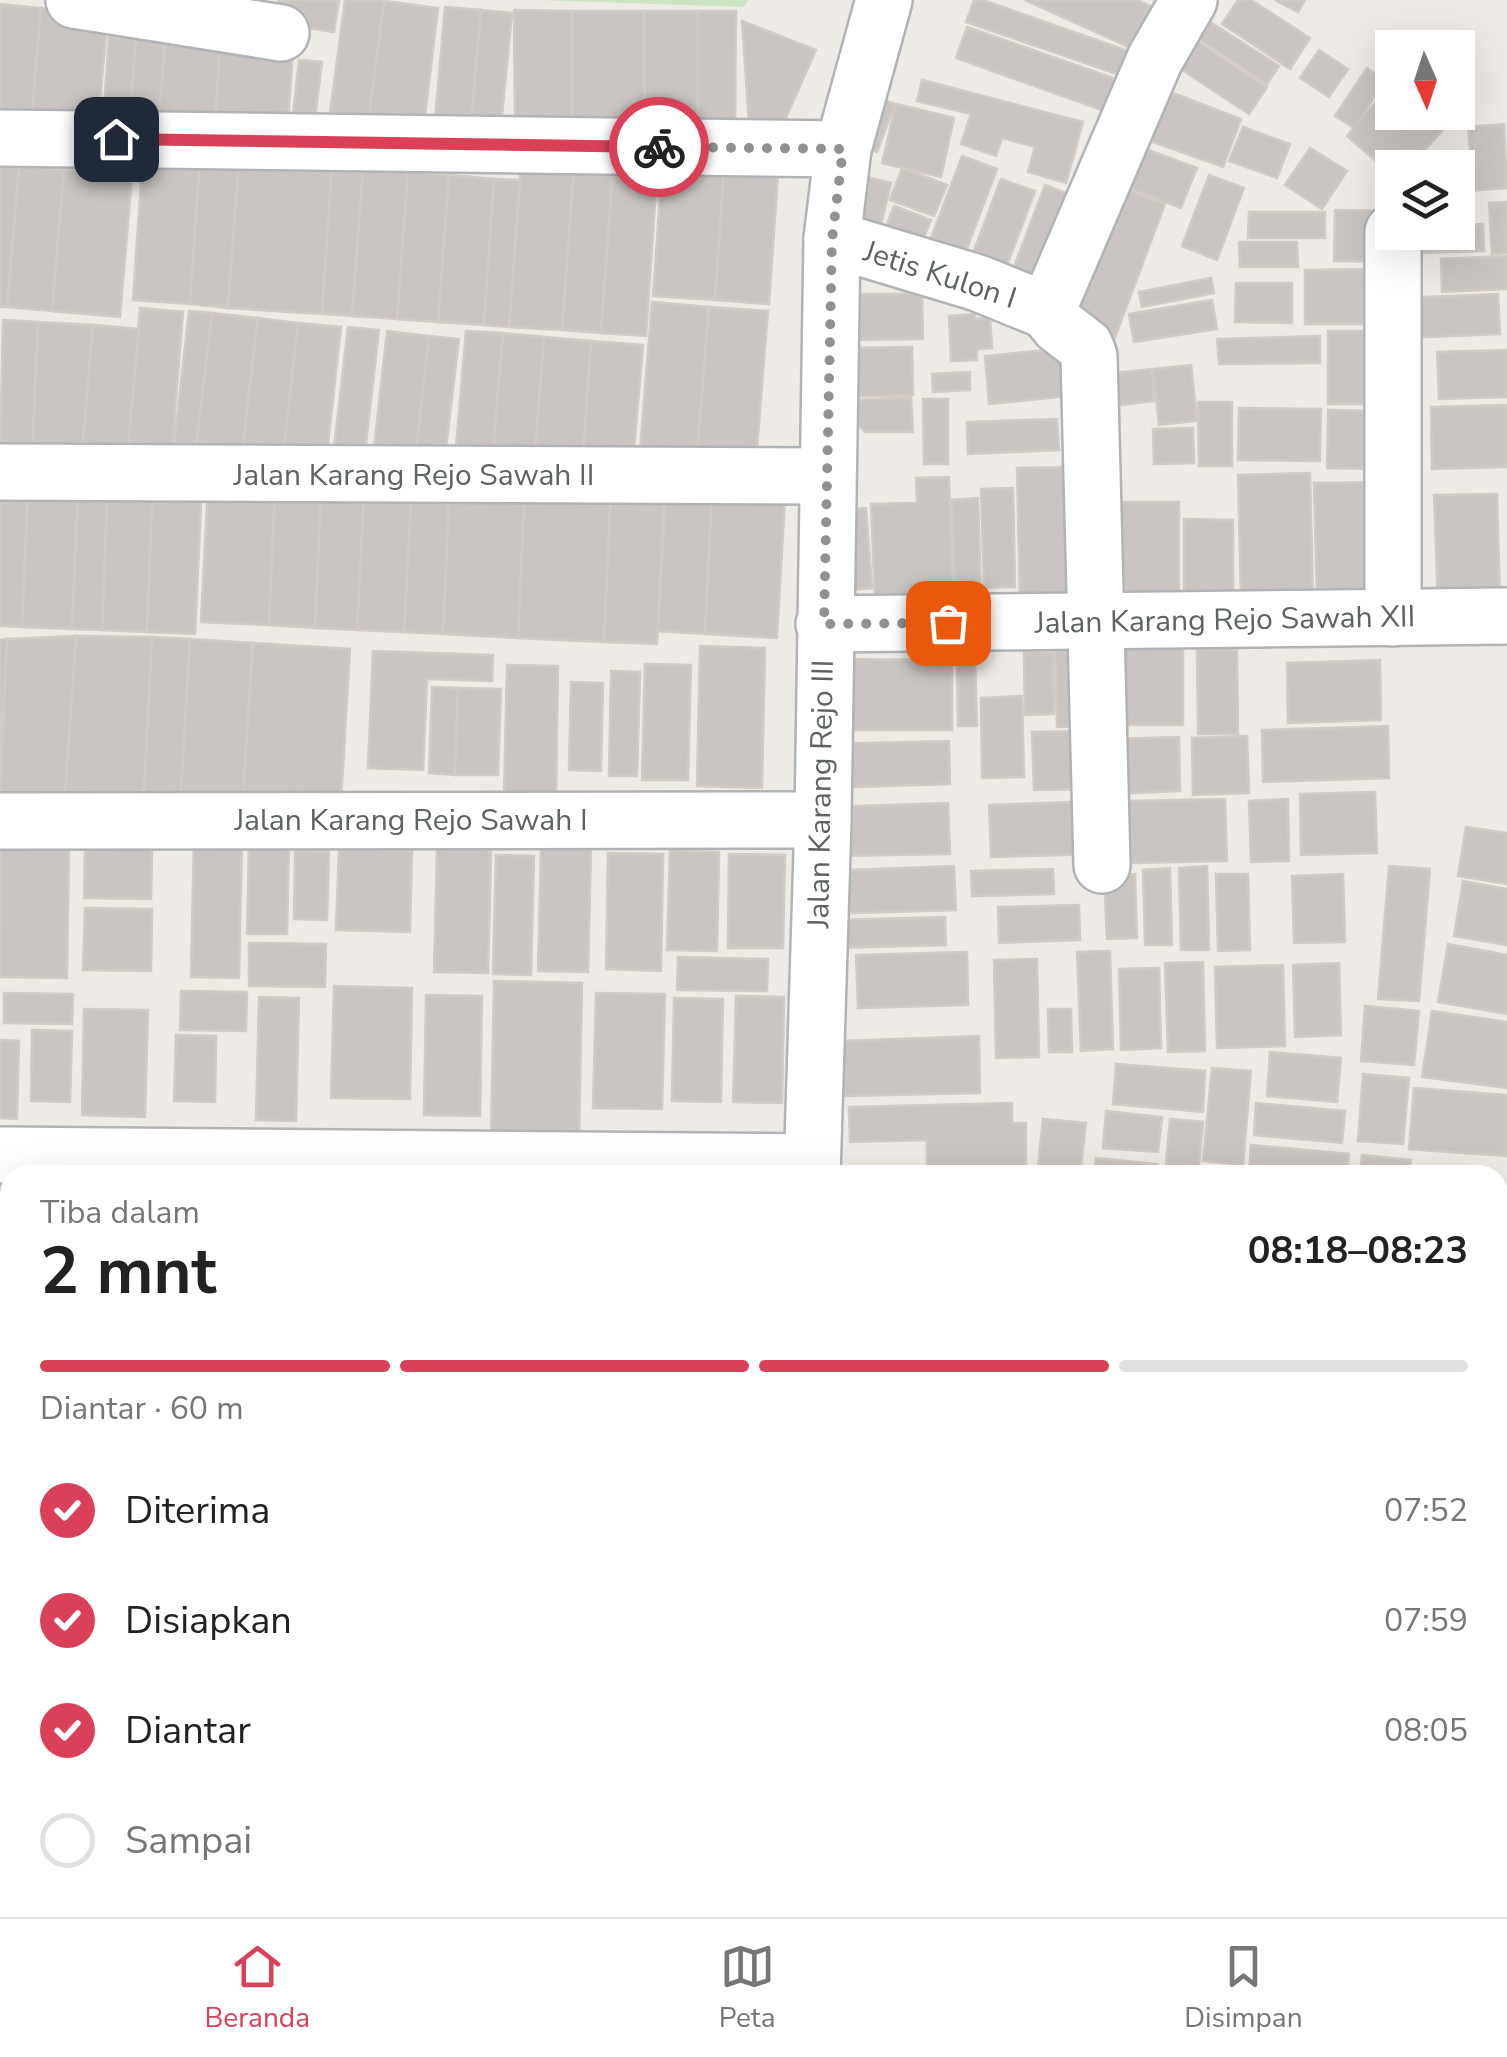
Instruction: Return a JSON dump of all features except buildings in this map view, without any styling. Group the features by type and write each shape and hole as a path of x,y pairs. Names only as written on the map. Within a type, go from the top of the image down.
{"street":[{"path":"74,0 281,32"},
{"name":"Jalan Karang Rejo III","path":"812,1165 823,820 832,240 843,149 884,0"},
{"path":"1047,312 1155,59 1189,0"},
{"path":"0,138 843,149"},
{"name":"Jetis Kulon I","path":"832,240 978,283 1047,312 1085,346 1089,356 1102,865"},
{"path":"1393,250 1394,618"},
{"name":"Jalan Karang Rejo Sawah II","path":"0,472 827,476"},
{"name":"Jalan Karang Rejo Sawah XII","path":"824,624 1507,616"},
{"name":"Jalan Karang Rejo Sawah I","path":"0,821 823,820"},
{"path":"0,1155 580,1165"}],"green space":[{"path":"540,0 748,0 744,7"}],"way so far":[{"path":"659,147 843,149 832,240 824,624 948,623"}],"route":[{"path":"116,139 659,147"}]}
